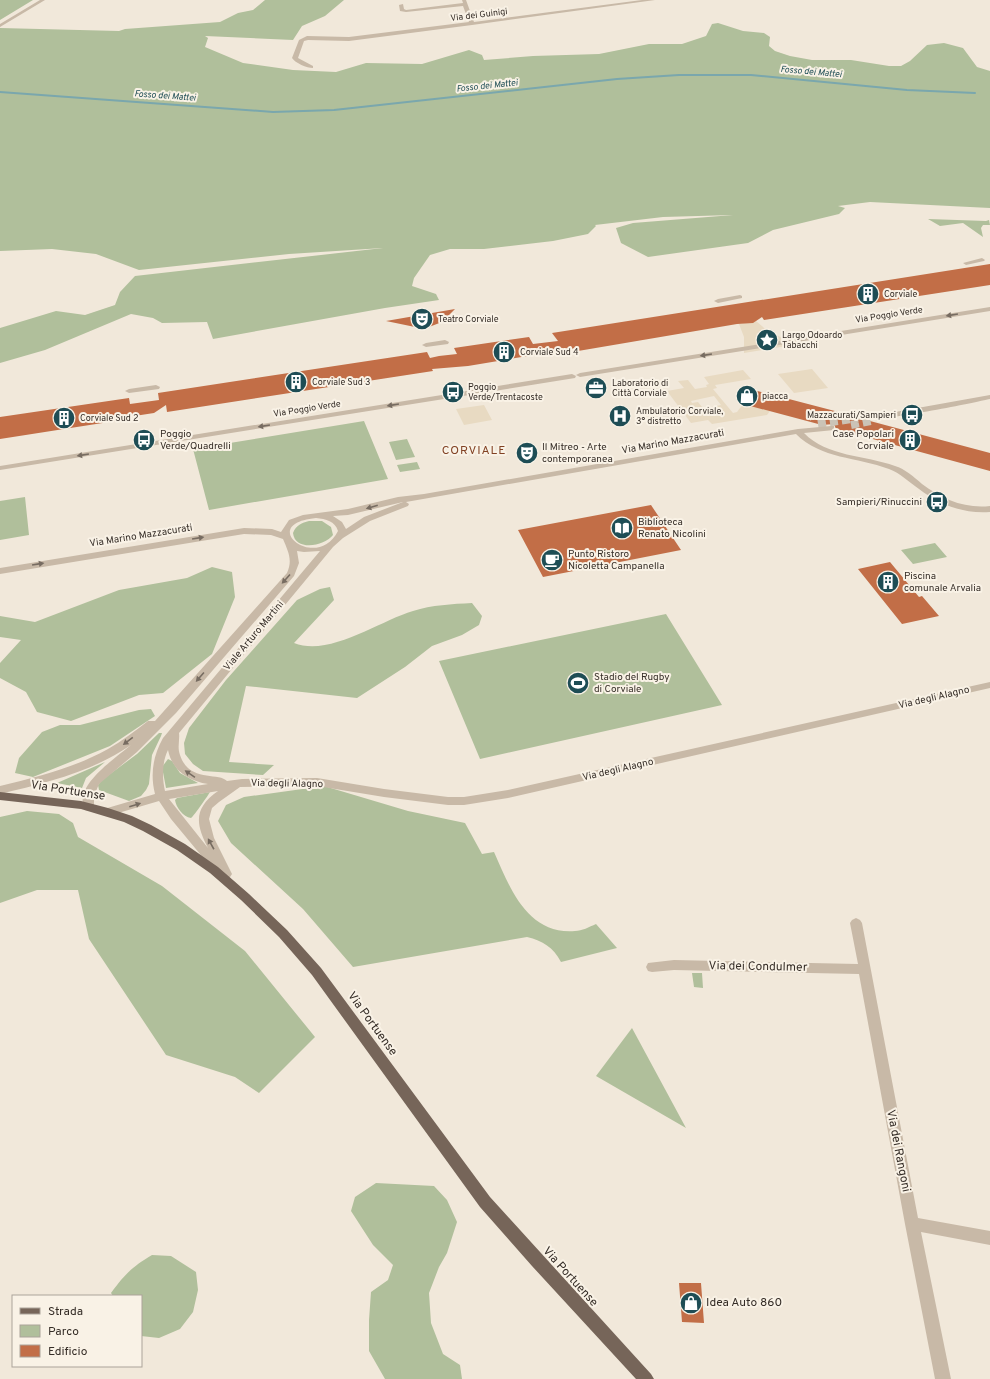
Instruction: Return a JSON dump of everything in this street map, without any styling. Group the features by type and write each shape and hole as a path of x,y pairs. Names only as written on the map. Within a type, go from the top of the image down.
{"main road":[{"name":"Via Portuense","path":"0,796 39,799 89,807 108,812 171,840 192,853 226,879 300,949 320,974 337,1001 485,1202 542,1267 646,1379"}],"street":[{"path":"0,26 43,0"},
{"name":"Via dei Guinigi","path":"311,66 296,60 302,40 308,38 349,39 653,0"},
{"path":"401,5 402,10 406,11 465,2 472,24"},
{"path":"966,263 982,260"},
{"path":"718,301 740,297"},
{"name":"Via Poggio Verde","path":"0,468 990,309"},
{"path":"426,345 445,342"},
{"path":"129,391 156,387"},
{"path":"858,418 884,416 990,397"},
{"path":"871,421 884,416"},
{"name":"Via Marino Mazzacurati","path":"803,430 818,424"},
{"name":"Via Marino Mazzacurati","path":"316,515 348,512 398,500 424,497 803,430 831,428"},
{"path":"803,430 802,437 810,442 829,450 892,468 902,473 934,496 945,501 959,506 989,511"},
{"name":"Via Marino Mazzacurati","path":"341,536 360,523 374,516 424,497"},
{"path":"316,515 329,517 338,523 342,531 341,536 329,546 321,549 304,550 288,541 287,528 294,521 304,517 316,515"},
{"name":"Via Marino Mazzacurati","path":"0,571 244,531 272,532 288,541"},
{"name":"Viale Arturo Martini","path":"89,807 89,796 94,782 133,749 172,710 291,574 295,566 296,559 288,541"},
{"name":"Viale Arturo Martini","path":"226,879 178,821 161,796 158,781 160,756 164,746 179,726 329,546"},
{"name":"Via degli Alagno","path":"108,812 161,796 242,783 316,782 448,801 464,800 528,790 990,685"},
{"name":"Viale Arturo Martini","path":"0,790 58,774 106,755 172,710"},
{"name":"Viale Arturo Martini","path":"179,726 174,737 172,747 176,758 184,769 191,775 201,779 242,783"},
{"name":"Via degli Alagno","path":"226,879 221,861 205,834 203,816 207,807 215,799 242,783"},
{"name":"Via dei Rangoni","path":"856,924 912,1224 943,1379"},
{"name":"Via dei Condulmer","path":"652,967 674,965 864,969"},
{"path":"912,1224 990,1238"}],"green space":[{"path":"0,0 33,0 0,20"},
{"path":"265,0 344,0 325,16 302,26 293,40 205,36 208,38 205,47 243,63 293,70 336,72 366,63 422,64 469,50 482,55 484,60 533,56 599,54 649,44 682,44 706,36 712,24 718,23 743,31 764,33 770,37 769,46 775,51 790,56 812,60 851,60 889,66 901,66 910,61 927,45 944,43 963,48 977,67 990,71 990,208 870,202 838,206 845,208 839,214 773,230 748,243 648,257 621,243 616,228 633,223 733,215 663,217 595,225 596,226 588,234 553,241 484,249 450,249 430,255 414,278 412,286 436,294 439,300 385,308 213,339 207,322 162,323 153,318 131,314 45,350 0,363 0,328 56,311 85,315 115,305 120,292 135,276 383,248 289,254 139,270 96,254 52,249 0,251 0,28 119,31 125,29 220,22 238,13 253,10"},
{"path":"928,219 989,220 990,225 983,225 981,228 983,237 963,223 940,226"},
{"path":"364,421 388,479 209,510 193,449"},
{"path":"407,439 415,457 396,460 389,442"},
{"path":"417,462 420,469 400,472 397,465"},
{"path":"25,497 29,535 0,540 0,501"},
{"path":"309,521 322,521 331,527 333,535 324,542 317,544 304,545 299,543 295,539 293,533 294,530 298,526"},
{"path":"935,543 947,557 913,564 901,550"},
{"path":"212,567 232,572 235,597 212,654 163,693 139,695 71,721 37,712 26,692 0,678 0,663 21,640 0,637 0,616 35,622 119,590 187,578"},
{"path":"330,587 334,600 294,643 308,646 339,642 413,611 435,606 472,603 482,616 479,625 462,635 432,646 405,667 357,698 246,686 229,762 274,765 263,775 203,771 193,764 185,754 184,743 189,728 226,680 297,600 320,589"},
{"name":"Stadio del Rugby di Corviale","path":"666,614 722,705 480,759 439,661"},
{"path":"151,709 155,716 110,746 33,777 15,773 19,758 42,732 60,725 80,725 139,710"},
{"path":"159,733 162,733 152,755 149,784 141,796 129,801 99,790 98,785 102,780 137,754"},
{"path":"168,759 172,761 180,773 198,783 166,788 162,767"},
{"path":"105,762 86,778 82,788 57,783"},
{"path":"324,786 408,811 465,823 482,854 494,852 514,894 532,917 544,925 558,930 578,931 596,924 617,948 561,962 555,952 547,945 538,940 527,937 353,967 303,909 231,843 218,821 226,805 244,797"},
{"path":"210,792 191,818 183,814 178,809 175,800 177,798"},
{"path":"27,811 59,814 73,823 78,837 162,886 245,951 315,1037 259,1093 235,1077 166,1055 89,939 78,890 37,890 0,903 0,817"},
{"path":"692,973 702,973 703,988 694,987"},
{"path":"632,1028 686,1128 596,1076"},
{"path":"376,1183 434,1186 447,1200 457,1222 447,1253 439,1267 429,1293 431,1323 443,1354 460,1365 462,1379 385,1379 369,1351 371,1292 388,1280 393,1265 373,1245 351,1211 355,1197"},
{"path":"152,1255 171,1256 196,1272 198,1290 193,1312 180,1329 159,1338 142,1336 142,1295 112,1295 111,1293 129,1271"}],"shaded area":[{"name":"Largo Odoardo Tabacchi","path":"756,321 770,333 799,344 744,353 744,337 739,324"},
{"path":"812,369 828,388 794,393 778,374"},
{"path":"743,370 751,379 715,385 717,388 713,389 733,413 737,412 743,404 770,411 767,415 712,424 708,420 691,423 667,391 684,388 678,381 688,380 695,389 707,387 706,385 709,384 704,377","holes":["714,396 721,405 698,410 697,408 702,407 698,402 692,403 691,401"]},
{"path":"484,405 492,420 464,425 456,409"}],"building":[{"path":"990,264 990,285 764,320 762,317 753,323 737,324 578,351 576,348 468,366 432,369 433,371 167,412 166,405 154,413 128,417 128,419 0,439 0,417 129,398 130,404 159,400 158,393 427,352 430,358 457,354 454,348 529,337 533,344 558,341 552,333"},
{"name":"Teatro Corviale","path":"455,309 442,322 429,327 415,327 386,321"},
{"name":"Case Popolari Corviale","path":"750,389 854,416 854,419 870,421 990,453 990,471 836,429 834,424 822,425 739,403"},
{"path":"651,505 681,550 543,577 518,530"},
{"name":"Piscina comunale Arvalia","path":"890,562 919,597 922,596 939,616 902,624 858,569"},
{"name":"Idea Auto 860","path":"679,1283 701,1283 704,1323 682,1322"}],"waterway":[{"name":"Fosso dei Mattei","path":"0,92 273,112 334,110 617,79 679,75 751,75 907,90 975,93"}],"tunnel":[{"path":"818,424 858,418"},
{"path":"851,425 871,421"}],"place":[{"name":"Corviale","path":"868,294"},
{"name":"Teatro Corviale","path":"422,319"},
{"name":"Largo Odoardo Tabacchi","path":"767,340"},
{"name":"Corviale Sud 4","path":"504,352"},
{"name":"Corviale Sud 3","path":"296,382"},
{"name":"Laboratorio di Città Corviale","path":"596,388"},
{"name":"Poggio Verde/Trentacoste","path":"453,392"},
{"name":"piacca","path":"747,396"},
{"name":"Mazzacurati/Sampieri","path":"912,415"},
{"name":"Ambulatorio Corviale, 3° distretto","path":"620,416"},
{"name":"Corviale Sud 2","path":"64,418"},
{"name":"Poggio Verde/Quadrelli","path":"144,440"},
{"name":"Case Popolari Corviale","path":"910,440"},
{"name":"Il Mitreo - Arte contemporanea","path":"527,453"},
{"name":"Sampieri/Rinuccini","path":"937,502"},
{"name":"Biblioteca Renato Nicolini","path":"622,528"},
{"name":"Punto Ristoro Nicoletta Campanella","path":"552,560"},
{"name":"Piscina comunale Arvalia","path":"888,582"},
{"name":"Stadio del Rugby di Corviale","path":"578,683"},
{"name":"Idea Auto 860","path":"691,1303"}],"district":[{"name":"CORVIALE","path":"474,451"}]}
